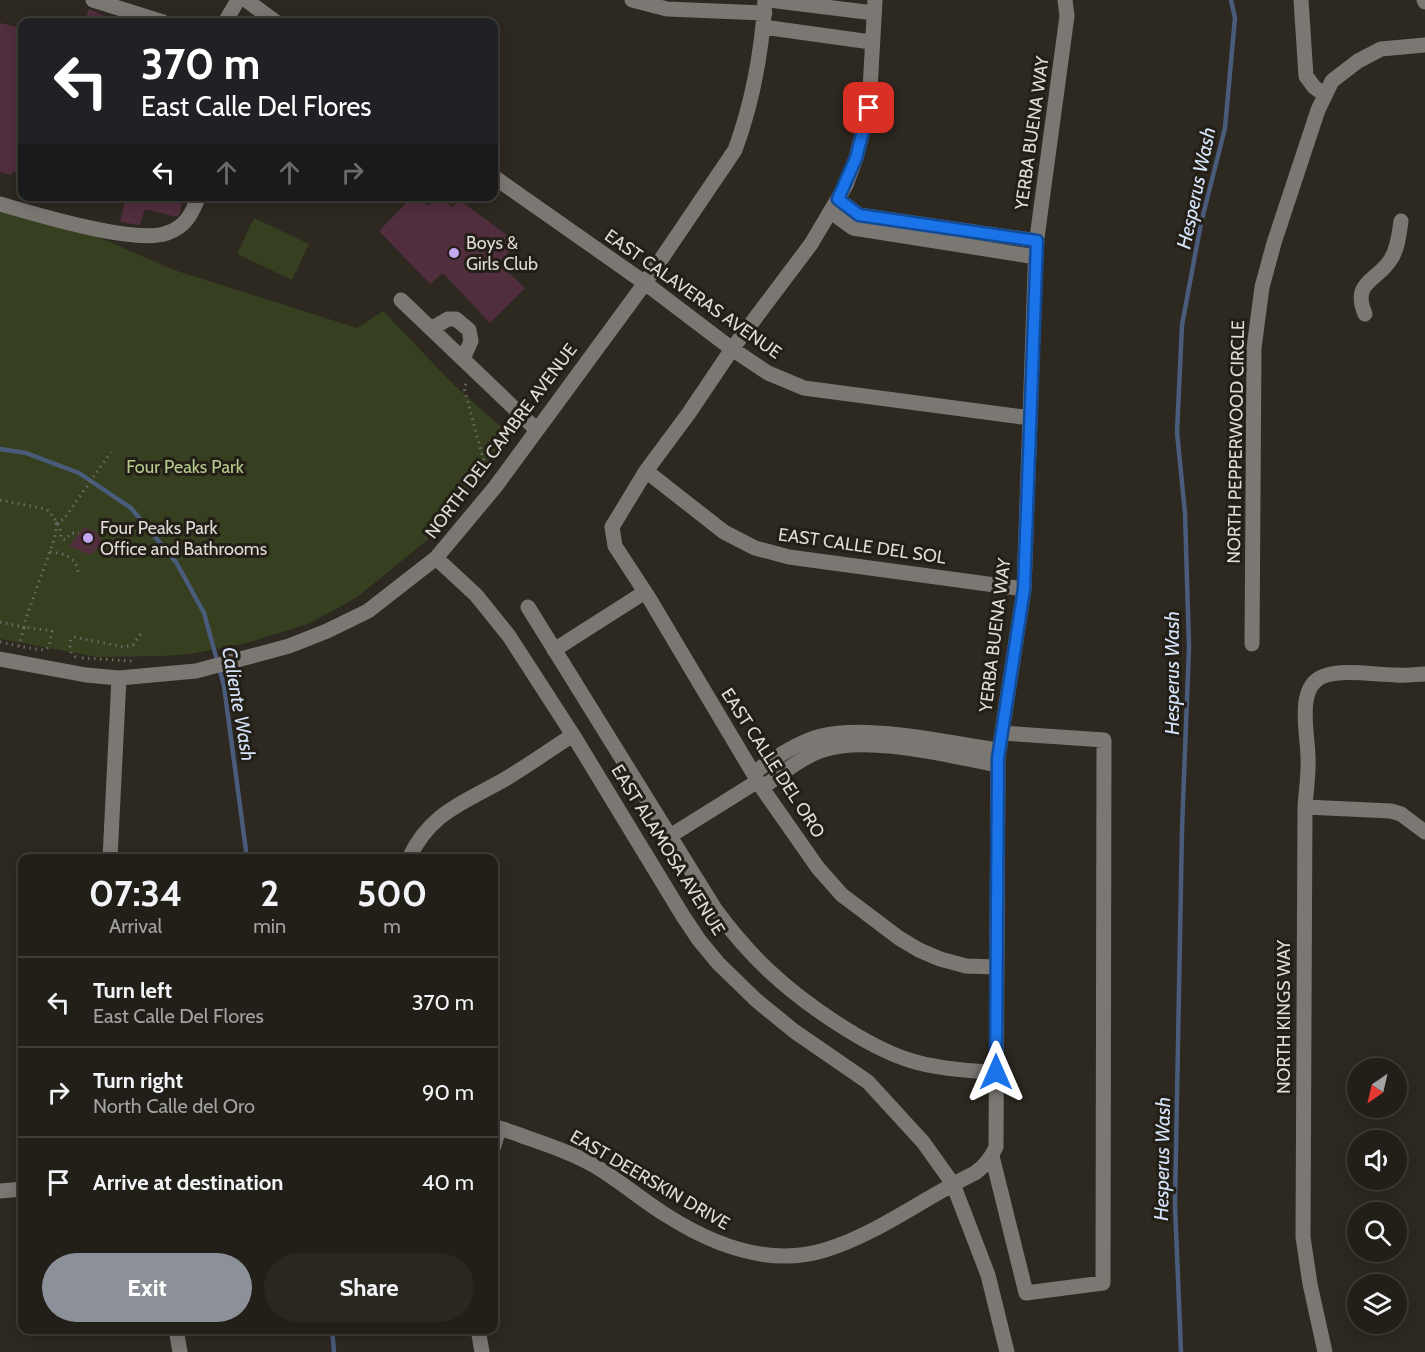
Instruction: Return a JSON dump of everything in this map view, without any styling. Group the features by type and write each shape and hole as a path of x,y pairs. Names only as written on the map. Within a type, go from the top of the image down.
{"street":[{"path":"93,0 150,18"},
{"path":"227,18 238,0"},
{"path":"246,0 271,18"},
{"path":"632,0 668,9 765,10 874,6 869,108 856,158 835,206 811,244 732,349 646,471"},
{"name":"YERBA BUENA WAY","path":"992,1156 996,1147 998,757 1024,589 1037,241 1067,16 1065,0"},
{"path":"1301,0 1306,76 1314,87 1325,95"},
{"path":"765,10 871,42"},
{"name":"NORTH DEL CAMBRE AVENUE","path":"0,659 86,675 119,678 196,671 289,646 368,611 436,558 496,486 645,283 735,150 748,106 765,10"},
{"name":"NORTH PEPPERWOOD CIRCLE","path":"1252,644 1254,348 1262,287 1274,243 1318,110 1332,81 1358,61 1382,49 1425,45"},
{"name":"EAST CALAVERAS AVENUE","path":"498,180 768,373 804,388 1030,418"},
{"path":"0,204 38,215 134,236 167,234 188,221 197,201"},
{"path":"835,206 859,215 1037,241"},
{"path":"835,206 853,228 1036,257"},
{"path":"1365,314 1360,294 1370,279 1392,258 1401,221"},
{"path":"401,300 537,430"},
{"path":"431,329 448,319 456,320 469,330 471,341 463,359"},
{"name":"EAST CALLE DEL ORO","path":"646,471 612,527 615,546 645,591 758,781 818,868 843,895 871,918 919,950 966,966 996,967"},
{"name":"EAST CALLE DEL SOL","path":"646,471 724,532 755,548 789,557 1024,589"},
{"name":"EAST ALAMOSA AVENUE","path":"436,558 476,595 509,636 573,735 683,916 718,963 756,1000 794,1031 868,1082 923,1142 953,1184 988,1275 1007,1352"},
{"path":"554,650 645,591"},
{"path":"528,607 715,909 768,972 812,1007 854,1035 897,1056 931,1065 996,1072"},
{"name":"NORTH KINGS WAY","path":"1325,1352 1312,1296 1303,1237 1305,807 1308,757 1305,710 1307,696 1315,682 1323,676 1425,674"},
{"path":"110,854 119,678"},
{"path":"992,1156 1026,1293 1103,1283 1104,740 1002,733"},
{"path":"411,854 424,831 444,814 508,777 573,735"},
{"path":"670,836 758,781 820,751 847,745 890,746 998,757"},
{"path":"1305,807 1391,811 1401,814 1425,832"},
{"name":"EAST DEERSKIN DRIVE","path":"498,1129 573,1154 617,1180 666,1215 703,1236 738,1250 765,1256 824,1251 855,1239 953,1184"},
{"path":"953,1184 984,1167 992,1156"},
{"path":"0,1191 18,1189"},
{"path":"177,1334 180,1352"},
{"path":"479,1334 482,1352"}],"path":[{"path":"470,378 464,388 487,473 481,480"},
{"path":"56,523 64,519 111,452"},
{"path":"0,500 46,509 55,518 56,523 50,552 25,621 19,646"},
{"path":"56,523 60,526 61,538 65,540 71,533 80,533"},
{"path":"50,552 58,552 73,560 78,566 78,572"},
{"path":"0,622 52,631 49,647 45,650 0,642"},
{"path":"142,632 133,645 124,647 74,637 69,645 73,656 143,661"}],"green space":[{"name":"Four Peaks Park","path":"0,209 96,236 174,270 357,328 383,311 452,383 512,437 461,503 426,541 356,598 308,624 247,643 190,654 164,656 97,657 0,639"},
{"path":"254,218 309,244 292,280 237,254"}],"building":[{"path":"89,9 109,18 86,18"},
{"path":"0,23 18,27 18,173 12,171 12,175 0,172"},
{"path":"125,201 182,201 180,213 176,217 145,209 140,225 120,222"},
{"name":"Boys & Girls Club","path":"408,201 423,201 428,206 434,201 444,201 453,207 460,201 518,243 499,263 525,288 490,323 443,273 430,284 379,231"},
{"name":"Four Peaks Park Office and Bathrooms","path":"84,528 96,532 102,542 91,555 69,546"}],"waterway":[{"name":"Hesperus Wash","path":"1181,1352 1175,1205 1182,829 1189,647 1185,513 1177,432 1182,325 1201,223 1225,128 1235,18 1231,0"},
{"name":"Caliente Wash","path":"0,449 26,453 79,473 131,508 176,562 204,613 224,686 246,854"},
{"name":"Caliente Wash","path":"332,1334 334,1352"}],"place":[{"name":"Boys & Girls Club","path":"454,253"},
{"name":"Four Peaks Park Office and Bathrooms","path":"88,538"}],"route":[{"path":"869,108 856,158 838,199 859,215 1037,241 1024,589 998,758 996,1072"}]}
